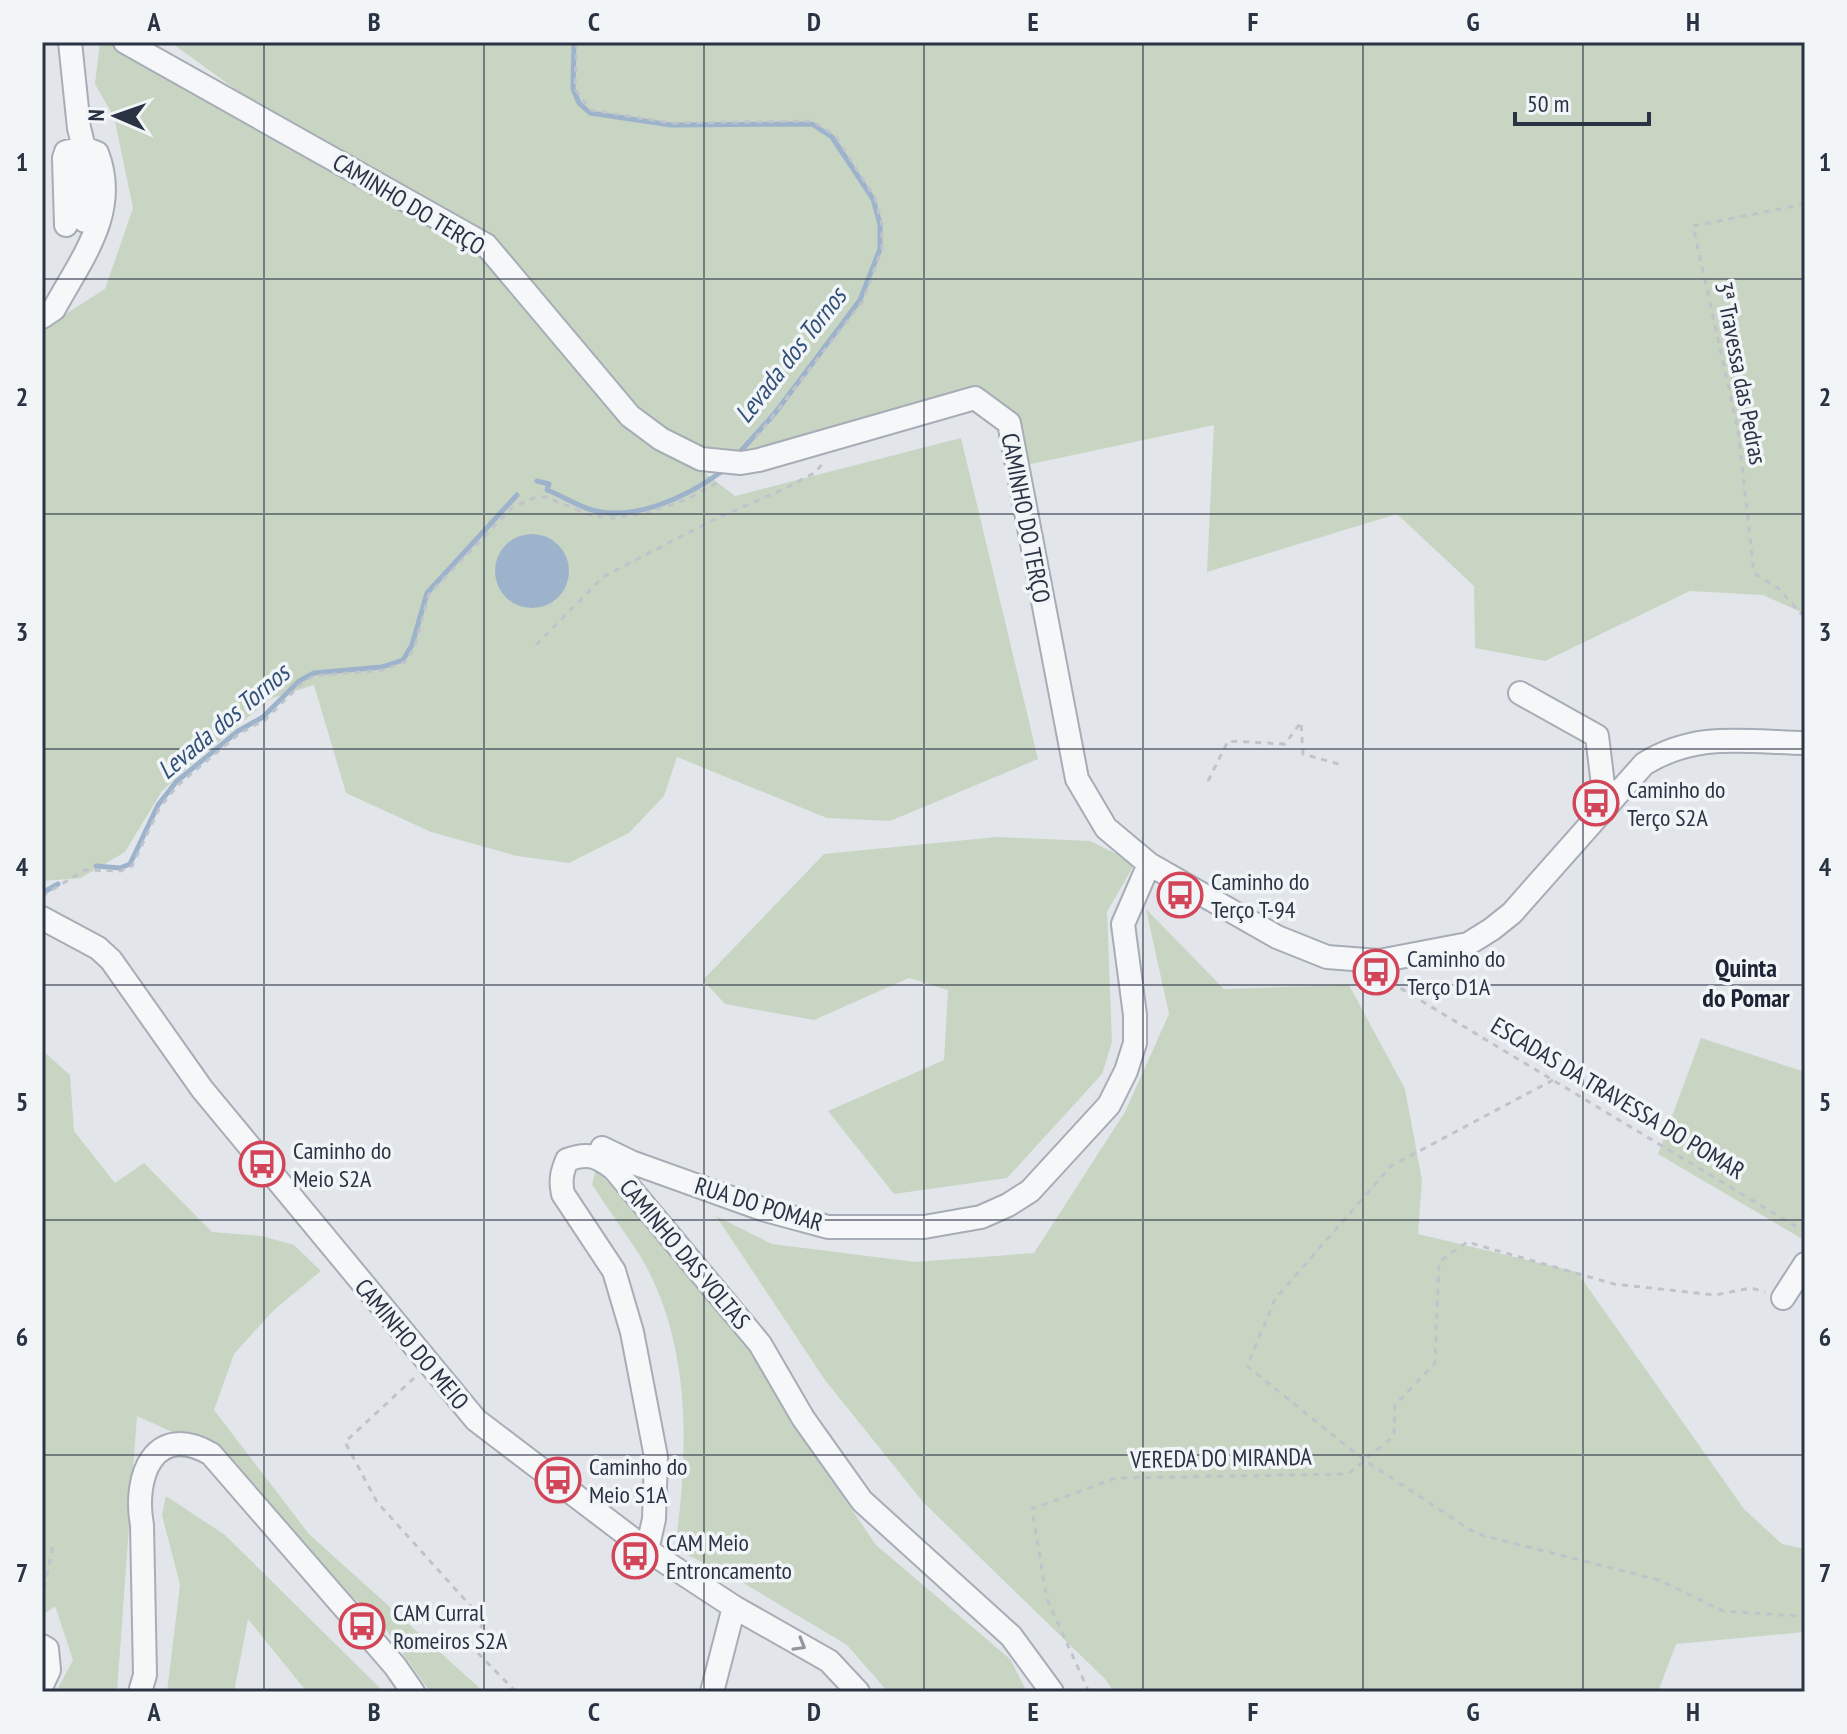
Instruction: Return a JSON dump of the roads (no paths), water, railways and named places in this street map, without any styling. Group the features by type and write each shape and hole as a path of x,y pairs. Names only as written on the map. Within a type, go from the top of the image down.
{"street":[{"path":"70,42 84,148"},
{"name":"CAMINHO DO TERÇO","path":"125,42 486,245 630,416 661,439 701,459 741,463 975,398 1009,423 1077,779 1106,828 1149,864 1277,937 1327,957 1379,961 1468,944 1512,913 1644,764 1670,748 1701,741 1805,743"},
{"path":"42,317 54,309 100,227 103,168 97,153 84,148 66,152 64,158 76,223"},
{"path":"1520,693 1597,736 1603,785 1614,796"},
{"name":"RUA DO POMAR","path":"567,1160 568,1144 581,1141 762,1209 828,1227 876,1230 924,1227 981,1217 1008,1205 1030,1191 1109,1105 1126,1071 1135,1043 1135,1015 1123,924 1149,864"},
{"name":"CAMINHO DO MEIO","path":"42,918 98,948 111,960 202,1089 476,1420 647,1550 734,1607 829,1661 858,1692"},
{"name":"CAMINHO DAS VOLTAS","path":"567,1160 588,1154 614,1169 760,1344 803,1418 862,1501 1011,1636 1052,1692"},
{"path":"567,1160 560,1180 563,1194 614,1271 644,1387 658,1484 647,1550"},
{"path":"1783,1298 1805,1264"},
{"path":"140,1692 145,1675 142,1525 138,1502 141,1474 152,1457 181,1443 211,1454 395,1666 413,1692"},
{"path":"712,1692 734,1607"},
{"path":"42,1646 47,1649 49,1670 42,1685"}],"water":[{"path":"532,534 546,537 558,545 566,557 569,571 566,585 558,597 546,605 532,608 518,605 506,597 498,585 495,571 498,557 506,545 518,537"}],"waterway":[{"name":"Levada dos Tornos","path":"574,42 573,89 579,103 590,113 671,125 812,124 832,137 873,199 880,224 880,249 860,300 775,413 739,453"},
{"name":"Levada dos Tornos","path":"537,481 549,484 547,490 586,508 609,513 643,510 677,498 721,472"},
{"name":"Levada dos Tornos","path":"96,866 120,868 130,864 158,805 176,782 238,731 263,717 299,681 314,673 382,667 403,660 412,645 427,593 517,495"},
{"name":"Levada dos Tornos","path":"42,893 58,884"}],"place":[{"name":"Caminho do Terço S2A","path":"1596,803"},
{"name":"Caminho do Terço T-94","path":"1180,895"},
{"name":"Caminho do Terço D1A","path":"1376,972"},
{"name":"Caminho do Meio S2A","path":"262,1164"},
{"name":"Caminho do Meio S1A","path":"558,1480"},
{"name":"CAM Meio Entroncamento","path":"635,1556"},
{"name":"CAM Curral Romeiros S2A","path":"362,1626"}],"district":[{"name":"Quinta do Pomar","path":"1746,982"}]}
